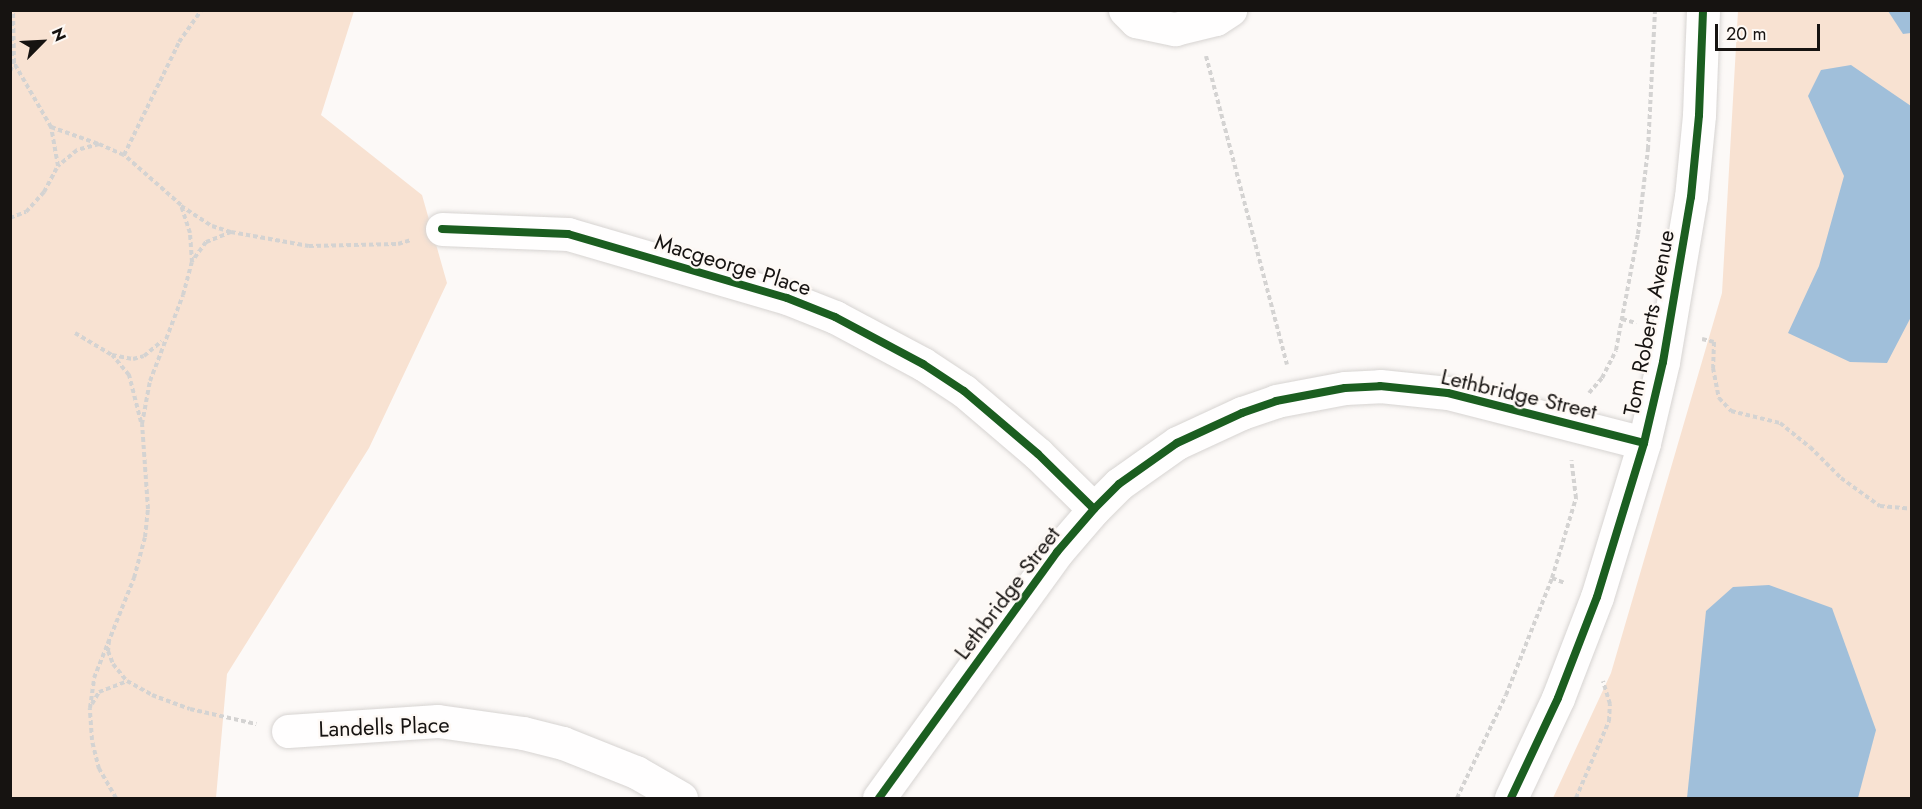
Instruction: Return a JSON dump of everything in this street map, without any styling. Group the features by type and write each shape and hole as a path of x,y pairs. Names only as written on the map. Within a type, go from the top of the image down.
{"street":[{"path":"1125,10 1136,21 1175,29 1216,19 1230,10"},
{"name":"Tom Roberts Avenue","path":"1511,798 1558,698 1597,597 1644,443 1664,362 1691,197 1699,115 1703,10"},
{"name":"Macgeorge Place","path":"442,229 568,234 787,298 835,317 924,364 964,391 1038,454 1094,509"},
{"name":"Lethbridge Street","path":"879,798 1057,552 1119,484 1177,443 1242,413 1295,398 1345,388 1380,387 1448,393 1644,443"},
{"name":"Landells Place","path":"288,731 438,721 523,733 563,743 636,772 681,798"}],"path":[{"path":"10,71 14,63 13,10"},
{"path":"124,155 179,42 201,10"},
{"path":"1198,24 1295,398"},
{"path":"14,63 51,127 58,166"},
{"path":"51,127 124,155 181,205 212,226 231,232 309,246 398,244 442,229"},
{"path":"10,218 26,212 44,192 58,166 77,150 99,144"},
{"path":"141,424 150,381 163,341 183,295 192,262 190,233 181,205"},
{"path":"192,262 206,242 231,232"},
{"path":"75,333 112,355 129,375 141,424 148,509 146,537 134,578 94,678 90,708 92,740 99,769 116,798"},
{"path":"112,355 133,359 144,356 163,341"},
{"path":"1714,342 1713,368 1719,398 1731,411 1780,423 1810,447 1841,478 1880,506 1911,508"},
{"path":"1552,578 1568,584"},
{"path":"109,636 108,651 113,664 127,681 152,695 190,709 288,731"},
{"path":"1576,798 1609,721 1610,704 1603,681 1606,672"},
{"path":"90,708 99,692 127,681"}],"shaded area":[{"path":"11,11 354,11 321,115 422,195 447,283 369,448 227,674 216,798 11,798"},
{"path":"1738,11 1911,11 1911,798 1553,798 1611,673 1722,293"}],"water":[{"path":"1888,11 1911,11 1911,33 1903,34"},
{"path":"1851,65 1911,106 1911,317 1887,363 1850,362 1788,333 1819,266 1844,176 1808,96 1821,70"},
{"path":"1769,585 1832,608 1876,730 1858,798 1687,798 1706,611 1733,587"}],"cycle path":[{"path":"1511,798 1558,698 1597,597 1644,443 1663,362 1691,197 1699,115 1703,10"},
{"path":"442,229 568,234 787,298 835,317 923,364 964,391 1038,454 1094,509"},
{"path":"879,798 1057,552 1119,484 1177,443 1242,413 1276,401 1345,388 1380,386 1448,393 1644,443"}]}
